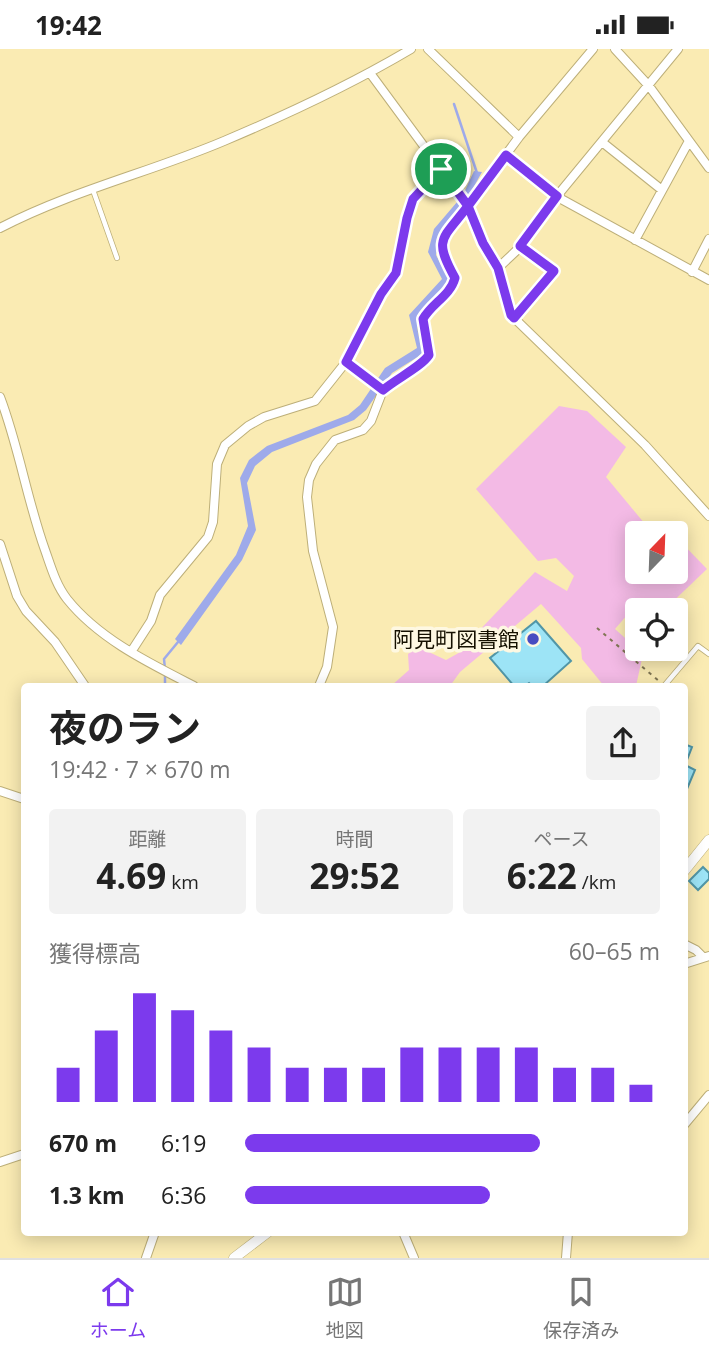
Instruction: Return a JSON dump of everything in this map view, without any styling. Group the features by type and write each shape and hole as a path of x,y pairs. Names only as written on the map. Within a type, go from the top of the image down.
{"street":[{"path":"1,224 223,141 370,73 411,49"},
{"path":"428,49 519,137"},
{"path":"320,683 327,667 333,627 313,551 307,497 309,480 316,464 335,440 363,430 371,421 383,390 424,363 429,355 423,319 427,311 452,288 455,278 442,253 441,242 519,137 593,49"},
{"path":"615,49 649,86 709,167"},
{"path":"498,268 520,246 557,196 678,49"},
{"path":"370,73 468,206 483,243 498,268 511,315 645,445 709,516"},
{"path":"635,240 689,141"},
{"path":"602,142 662,190"},
{"path":"506,155 557,196 709,280"},
{"path":"692,272 709,239"},
{"path":"514,318 554,271 520,246"},
{"path":"131,652 151,621 160,595 208,537 213,522 217,464 225,445 264,417 315,401 346,362 383,390"},
{"path":"0,397 54,575 66,597 86,618 131,652 188,683"},
{"path":"0,544 17,596 26,611 55,642 83,683"},
{"path":"0,791 21,798"},
{"path":"688,866 709,840"},
{"path":"688,946 706,957"},
{"path":"688,963 706,957"},
{"path":"688,1120 709,1095"},
{"path":"0,1162 21,1155"},
{"path":"146,1258 154,1236"},
{"path":"234,1258 263,1236"},
{"path":"405,1236 414,1258"},
{"path":"566,1258 568,1236"}],"lane":[{"path":"93,189 117,258"},
{"path":"667,683 698,646 709,654"}],"path":[{"path":"346,362 381,294 396,273 413,199 441,169"},
{"path":"597,628 661,683"}],"shaded area":[{"path":"559,406 587,411 626,447 606,477 643,521 625,521 625,585 688,585 688,549 707,569 677,598 625,598 625,617 615,629 625,638 625,661 641,661 637,683 602,683 582,659 581,648 541,604 460,672 452,683 394,683 409,670 408,654 418,647 446,660 464,650 472,638 535,572 567,591 574,576 556,558 538,561 476,489"}],"water":[{"path":"474,171 482,172 467,199 440,235 436,255 450,282 417,319 424,353 392,373 366,410 354,420 272,452 255,466 247,483 256,530 242,560 181,645 175,639 236,555 248,526 240,478 249,460 267,446 348,415 360,405 385,368 417,348 409,315 442,279 428,252 434,229 463,195"}],"building":[{"name":"阿見町図書館","path":"536,621 571,661 546,683 511,683 490,658"},
{"path":"688,766 695,770 688,787"},
{"path":"703,867 709,873 709,879 698,890 689,881"}],"waterway":[{"path":"454,104 477,173"},
{"path":"165,669 164,659 178,642"},
{"path":"165,675 165,683"}],"place":[{"name":"阿見町図書館","path":"533,639"}],"route":[{"path":"441,169 413,199 396,273 381,294 346,362 383,390 397,378 424,363 429,355 422,321 427,311 452,288 455,278 442,253 441,242 468,206 483,243 498,268 514,318 554,271 520,246 557,196 506,155 468,206 441,169"}]}
